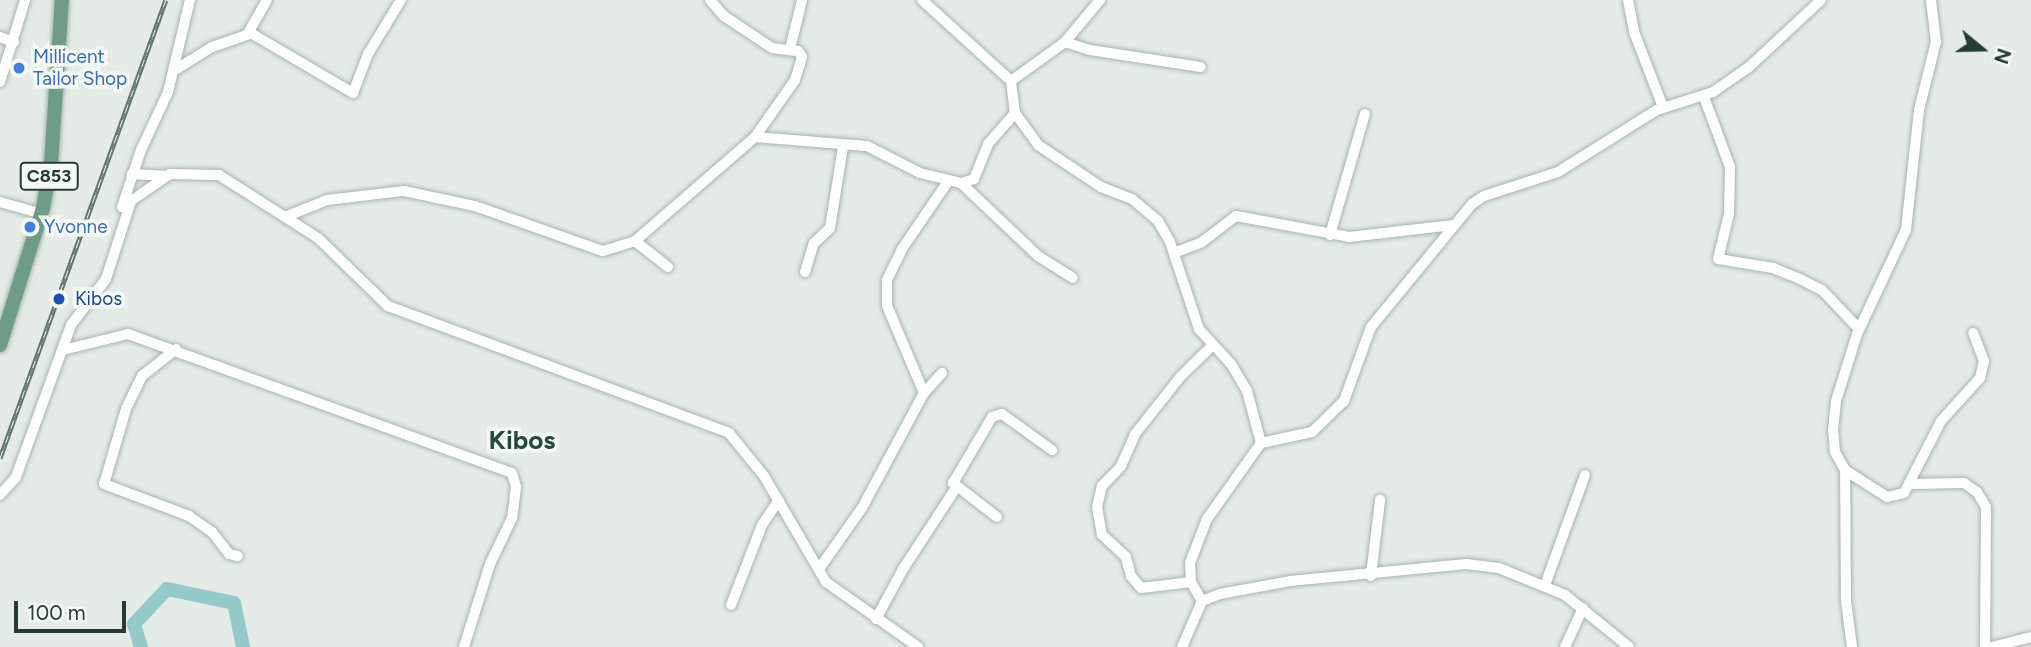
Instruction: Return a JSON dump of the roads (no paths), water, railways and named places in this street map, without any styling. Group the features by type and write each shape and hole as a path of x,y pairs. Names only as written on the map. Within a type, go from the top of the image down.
{"main road":[{"name":"C853","path":"0,345 42,214 51,164 62,0"}],"street":[{"path":"0,82 25,0"},
{"path":"0,495 16,477 71,326 106,279 127,204 132,174 175,70 190,0"},
{"path":"175,70 212,47 249,32 267,0"},
{"path":"249,32 353,93 368,54 401,0"},
{"path":"285,217 327,200 404,191 475,206 603,251 635,241 755,137 803,63 798,51 772,48 724,16 710,0"},
{"path":"790,49 802,0"},
{"path":"922,0 1011,81 1015,113 1045,152 1150,212 1166,231 1194,320 1231,363 1247,391 1261,443"},
{"path":"1011,81 1065,42 1100,0"},
{"path":"1628,0 1634,32 1663,107"},
{"path":"1202,601 1191,582 1189,563 1198,533 1261,443 1312,432 1344,401 1371,327 1453,225 1484,195 1558,172 1663,107 1704,97 1749,67 1821,0"},
{"path":"1931,0 1936,41 1919,110 1906,230 1859,330 1840,381 1833,430 1837,457 1845,470 1887,497 1899,496 1910,484 1941,421 1980,378 1984,361 1973,333"},
{"path":"0,37 14,42"},
{"path":"1065,42 1090,50 1201,67"},
{"path":"1704,97 1730,167 1729,214 1718,259 1773,268 1813,286 1859,330"},
{"path":"755,137 789,137 843,148 867,146 920,173 955,182 974,180 988,144 1015,113"},
{"path":"1330,235 1365,114"},
{"path":"805,272 814,243 830,228 843,148"},
{"path":"132,174 164,176 186,171 219,175 329,248 388,306 729,433 779,500 819,569 835,590 918,647"},
{"path":"127,204 164,176"},
{"path":"955,182 1038,256 1073,278"},
{"path":"924,393 887,306 887,280 955,182"},
{"path":"0,202 42,214"},
{"path":"1174,253 1202,242 1236,216 1330,235 1371,237 1453,225"},
{"path":"635,241 668,267"},
{"path":"63,350 128,334 176,349 512,473 516,487 512,518 490,564 464,647"},
{"path":"1191,582 1142,588 1131,576 1126,557 1102,535 1097,506 1102,486 1121,466 1135,434 1181,376 1213,345"},
{"path":"176,349 142,376 126,409 104,484 189,516 212,532 229,554 238,556"},
{"path":"819,569 862,508 924,393 942,373"},
{"path":"997,517 956,488 954,479 996,414 1052,450"},
{"path":"1845,470 1846,601 1852,647"},
{"path":"1545,585 1584,475"},
{"path":"1910,484 1964,483 1977,492 1986,507 1985,647"},
{"path":"876,619 956,488"},
{"path":"731,606 762,525 779,500"},
{"path":"1371,576 1380,500"},
{"path":"1202,601 1290,581 1476,565 1499,568 1545,585 1584,608 1629,647"},
{"path":"1182,647 1202,601"},
{"path":"1565,647 1584,608"},
{"path":"1992,647 2031,637"}],"waterway":[{"path":"141,647 134,624 167,589 234,603 243,647"}],"railway":[{"path":"0,458 166,0"}],"place":[{"name":"Millicent Tailor Shop","path":"19,68"},
{"name":"Yvonne","path":"30,227"},
{"name":"Kibos","path":"59,299"}],"district":[{"name":"Kibos","path":"522,441"}]}
